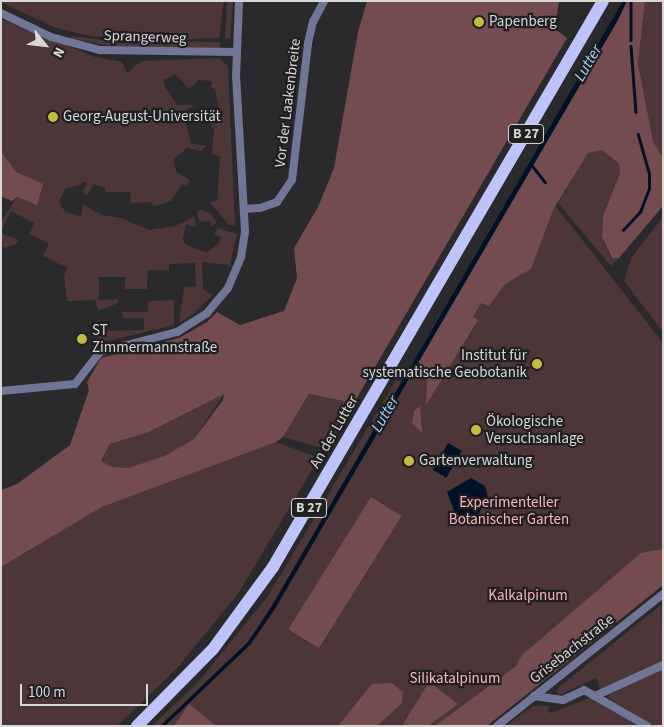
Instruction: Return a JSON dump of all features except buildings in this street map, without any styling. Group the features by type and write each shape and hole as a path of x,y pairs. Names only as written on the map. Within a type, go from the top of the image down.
{"main road":[{"name":"An der Lutter","path":"137,726 213,649 262,583 603,1"}],"street":[{"path":"1,391 75,384 100,352 164,338 196,322 214,306 233,279 243,247 244,209 235,52 239,1"},
{"name":"Vor der Laakenbreite","path":"244,209 260,208 277,202 292,180 308,43 313,22 324,1"},
{"name":"Sprangerweg","path":"1,13 51,37 100,50 235,52"},
{"name":"Grisebachstraße","path":"497,726 663,594"},
{"path":"595,696 663,665"},
{"path":"534,696 563,700 584,690 647,726"}],"green space":[{"path":"224,1 219,38 165,40 90,36 56,28 1,2"},
{"path":"227,1 233,1 230,38 225,39"},
{"path":"645,1 663,1 663,158 653,141 638,62"},
{"path":"1,19 95,57 122,62 127,73 141,61 219,58 228,66 235,226 228,224 210,202 217,201 220,157 212,154 214,130 203,112 208,108 212,113 219,108 215,90 211,87 212,81 199,80 189,89 175,74 164,80 164,85 177,105 194,105 179,115 185,121 191,143 206,146 201,151 187,148 174,159 176,172 190,180 186,187 183,184 171,201 153,207 152,202 131,203 130,192 105,192 106,188 94,184 87,196 82,192 87,184 84,181 78,186 66,188 59,202 65,212 81,216 83,204 101,215 121,218 149,230 175,226 194,217 196,227 186,224 183,239 185,244 201,251 207,252 218,244 221,237 214,235 218,228 237,234 230,265 202,262 203,289 213,295 193,314 179,323 184,287 196,286 195,263 169,264 169,270 148,270 147,289 125,289 125,277 99,277 99,300 118,299 118,303 98,311 95,300 67,301 64,276 67,268 43,256 49,244 29,234 34,223 11,211 1,231 1,222 17,197 16,172 1,151"},
{"path":"72,36 111,41 220,42 220,48 114,47 71,38"},
{"path":"602,150 619,164 620,173 603,216 602,237 611,258 619,258 611,266 558,203 588,152"},
{"name":"Experimenteller Botanischer Garten","path":"529,172 663,343 663,585 487,726 152,726 200,680 268,596 396,380 401,382 273,604 248,642 186,701 250,645 276,607"},
{"path":"201,209 210,213 217,223 210,226 211,221 200,222 197,213"},
{"path":"663,217 663,332 624,281 631,258"},
{"path":"1,233 18,240 15,245 3,248"},
{"path":"174,300 174,325 99,343 97,331 144,330 144,318 123,318 122,312 148,312 148,301"},
{"path":"224,394 194,439 164,456 128,468 112,468 101,461 110,444 149,432"},
{"path":"309,394 354,403 326,449 283,437"},
{"path":"276,442 319,458 238,594 177,668 117,726 1,726 1,567 102,507"},
{"path":"661,605 663,662 601,691 596,678 560,695 556,692 559,687"},
{"path":"663,669 663,726 654,726 608,698 610,694"},
{"path":"589,698 640,726 506,726 533,706 550,706 548,711 551,713"}],"shaded area":[{"path":"367,1 559,1 555,29 567,38 354,403 309,394 283,437 276,442 102,507 1,567 1,490 17,484 70,445 89,390 87,382 101,358 179,338 207,322 217,312 240,325 284,311 297,278 294,248 318,207 334,168 358,32","holes":["224,394 223,400 194,439 164,456 128,468 112,467 101,461 110,444 149,432"]},
{"path":"627,1 645,1 638,63 653,141 663,158 663,206 619,258 612,258 602,237 603,216 620,173 619,164 602,150 588,153 553,210 531,269 505,284 489,306 481,303 473,317 478,320 426,405 427,381 418,359"},
{"path":"1,151 16,172 43,184 37,205 17,197 12,201 1,196"},
{"path":"420,406 422,433 412,423 414,411"},
{"path":"371,497 402,516 319,648 288,629"},
{"path":"663,549 663,585 487,726 435,726 516,666 522,655 641,553"},
{"path":"429,682 458,704 428,726 402,726"},
{"path":"392,683 403,692 402,703 377,726 338,726 372,684"},
{"path":"189,704 214,724 217,726 174,726"}],"water":[{"name":"Lutter","path":"623,1 627,1 618,20 276,607 250,645 165,726 160,726 248,642 273,604"},
{"path":"448,443 462,451 446,478 432,470"},
{"path":"471,478 485,486 488,497 477,517 468,521 455,513 447,492"}],"waterway":[{"path":"631,1 631,40"},
{"path":"631,46 636,112"},
{"path":"623,230 640,212 649,189 649,174 638,135"},
{"path":"531,164 545,182"}],"place":[{"name":"Papenberg","path":"479,22"},
{"name":"Georg-August-Universität","path":"53,117"},
{"name":"ST Zimmermannstraße","path":"82,339"},
{"name":"Institut für systematische Geobotanik","path":"537,364"},
{"name":"Ökologische Versuchsanlage","path":"476,430"},
{"name":"Gartenverwaltung","path":"409,461"}],"park label":[{"name":"Kalkalpinum","path":"528,596"},
{"name":"Silikatalpinum","path":"455,679"}]}
